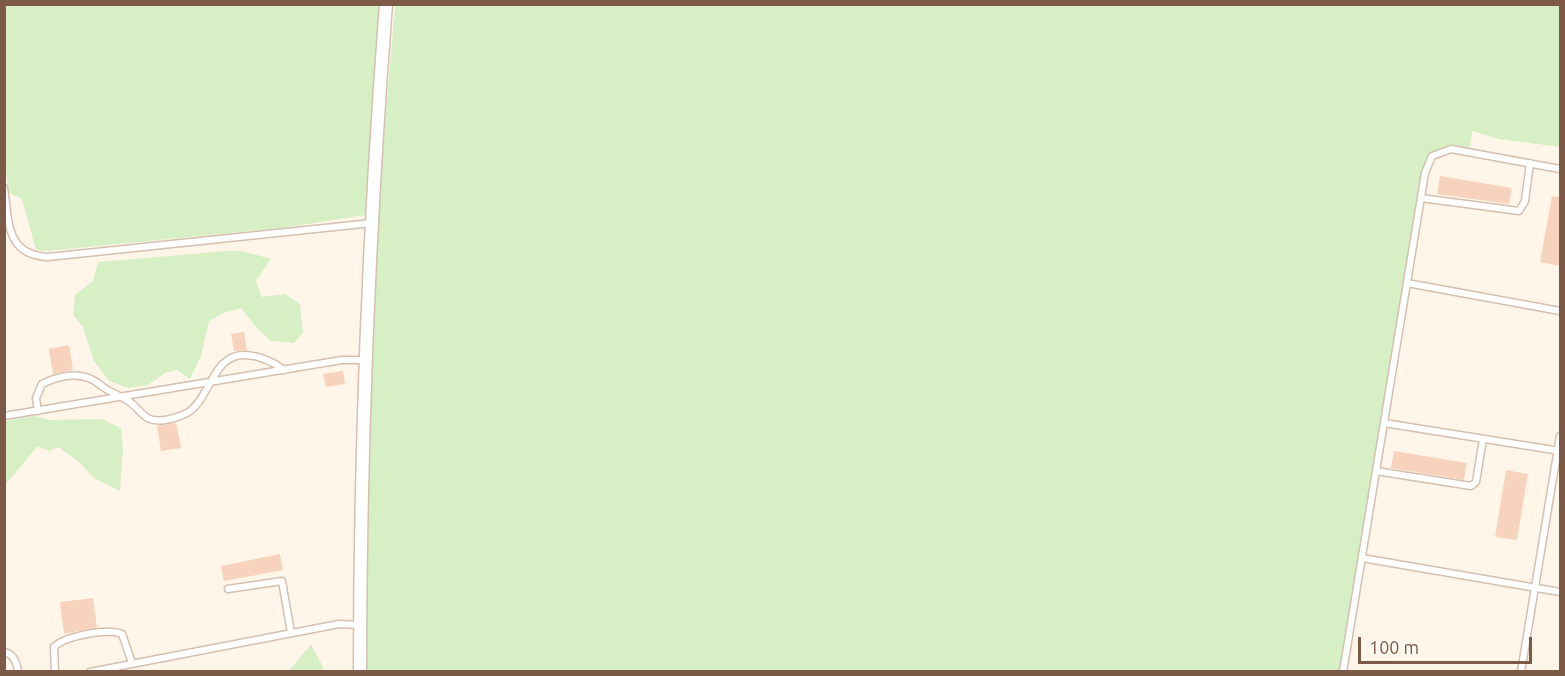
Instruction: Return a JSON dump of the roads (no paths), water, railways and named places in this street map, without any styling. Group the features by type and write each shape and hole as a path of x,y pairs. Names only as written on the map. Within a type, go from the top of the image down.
{"street":[{"path":"360,672 366,360 386,4"}],"lane":[{"path":"1343,672 1425,173 1432,156 1451,149 1560,169"},
{"path":"1421,198 1519,211 1525,201 1530,164"},
{"path":"4,188 10,228 15,243 34,256 373,223"},
{"path":"1407,284 1560,311"},
{"path":"38,411 36,398 42,384 55,377 77,376 90,379 132,404 141,415 152,420 165,420 188,412 202,397 226,360 238,355 271,360 284,370"},
{"path":"4,416 342,360 366,360"},
{"path":"1384,423 1559,451"},
{"path":"1521,672 1560,436"},
{"path":"1376,471 1471,486 1476,482 1483,439"},
{"path":"1362,558 1560,592"},
{"path":"228,589 282,581 291,633"},
{"path":"94,671 339,624 360,625"},
{"path":"55,672 54,647 60,642 103,631 122,634 132,663"},
{"path":"4,652 13,657 17,663 18,672"}]}
